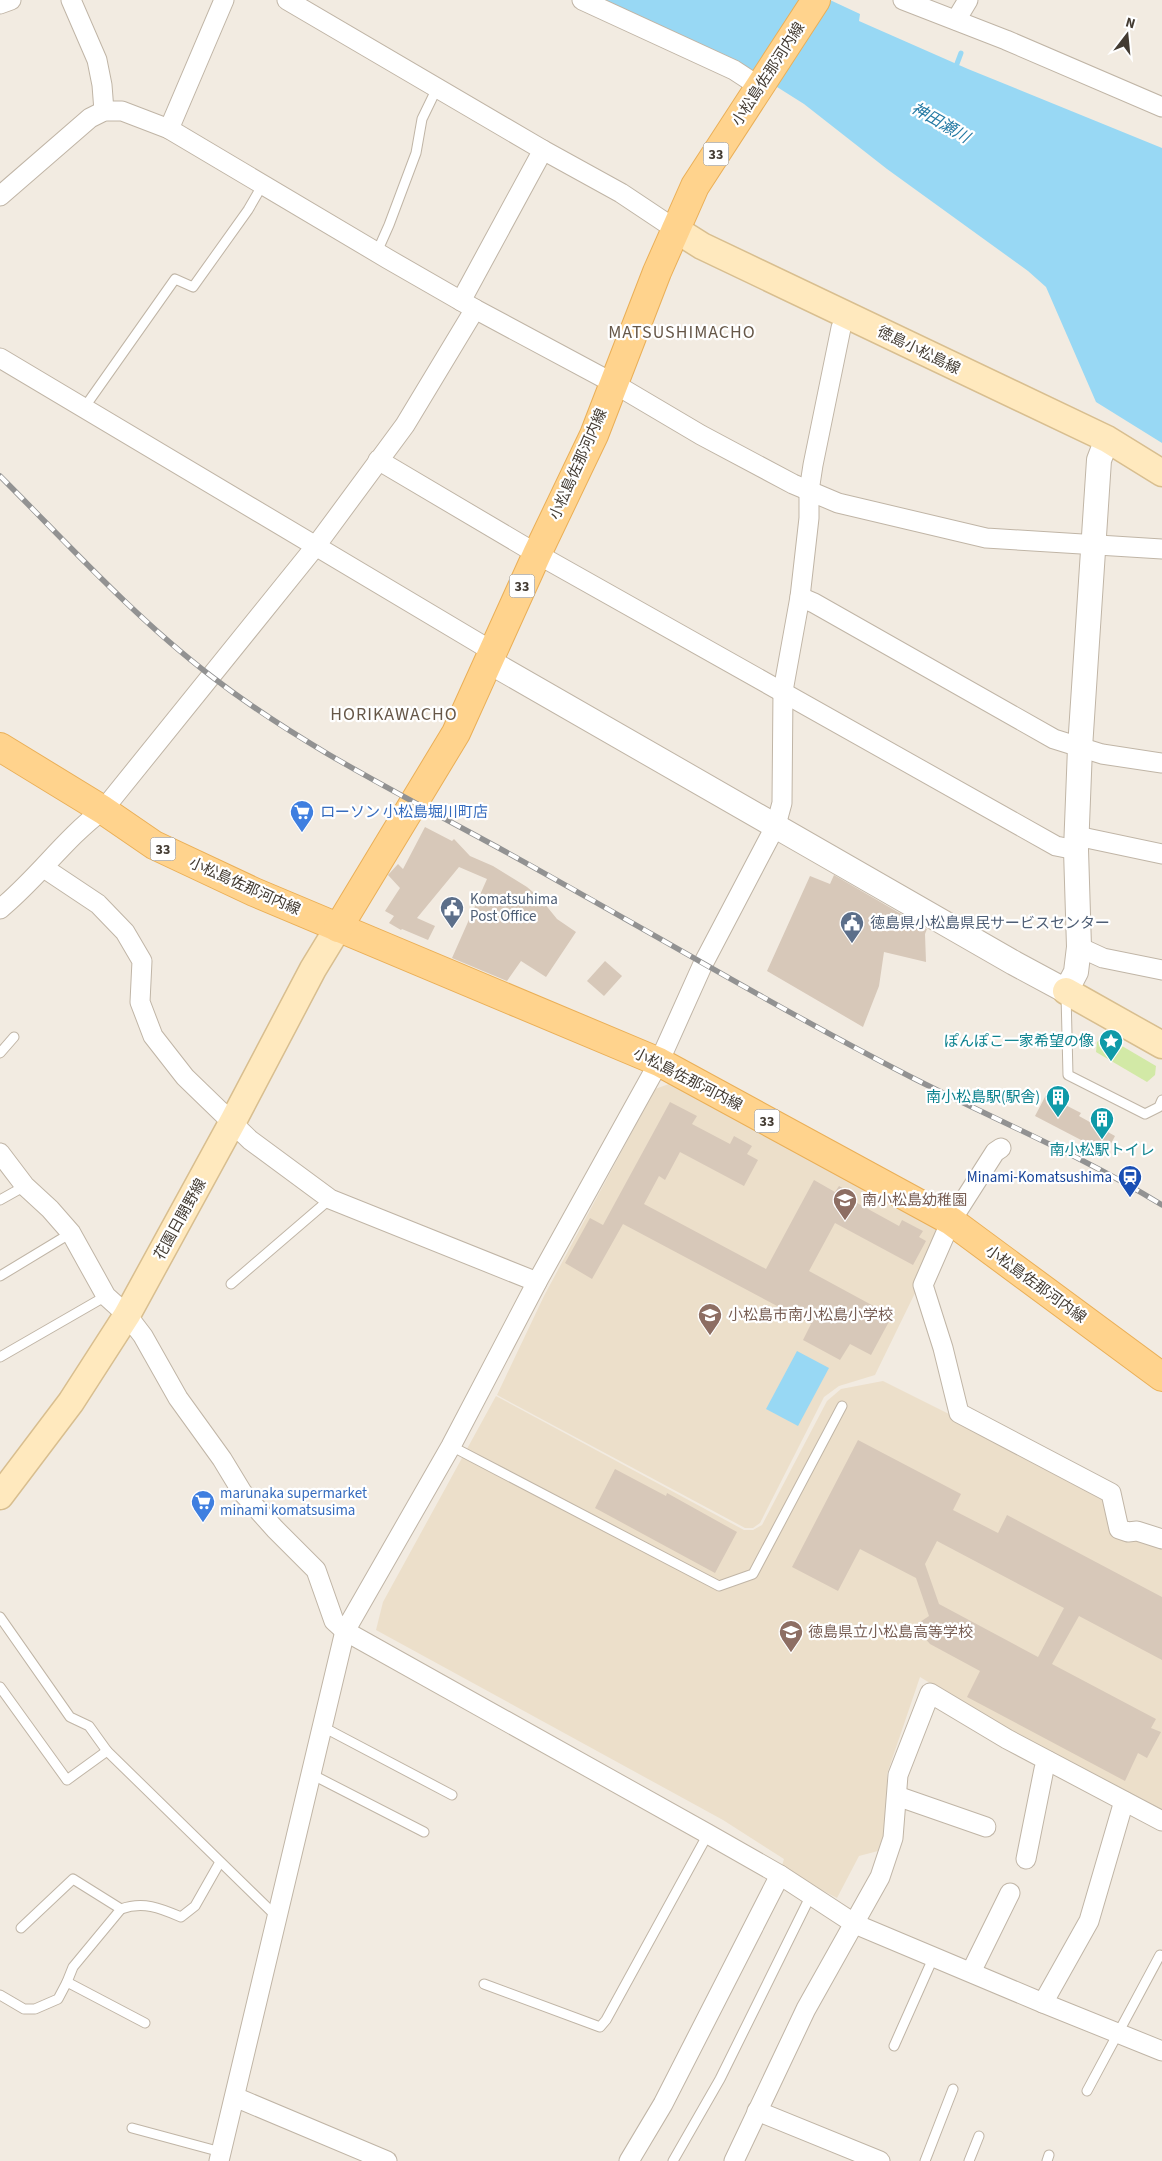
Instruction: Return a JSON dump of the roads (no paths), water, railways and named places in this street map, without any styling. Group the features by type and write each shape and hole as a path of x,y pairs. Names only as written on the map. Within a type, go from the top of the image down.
{"main road":[{"name":"小松島佐那河内線","path":"338,928 456,733 537,554 594,435 675,229 695,186 816,0"},
{"name":"徳島小松島線","path":"675,229 702,246 1107,439 1162,473"},
{"name":"小松島佐那河内線","path":"0,747 103,810 154,845 254,892 659,1062 951,1221 1162,1377"},
{"name":"花園日開野線","path":"0,1496 71,1402 127,1316 313,969 338,928"},
{"path":"1066,991 1162,1045"}],"street":[{"path":"0,4 11,0"},
{"path":"72,0 97,60 102,85 104,111"},
{"path":"169,128 224,0"},
{"path":"287,0 543,150 621,193 675,229"},
{"path":"582,0 734,70 762,85"},
{"path":"903,0 956,20 1162,107"},
{"path":"956,20 968,0"},
{"path":"0,196 90,118 104,111 122,111 169,128 468,305 701,434 809,491 838,502 986,538 1162,549"},
{"path":"0,909 44,868 85,824 103,810 315,547 405,424 468,305 543,150"},
{"path":"220,2157 345,1631 451,1446 536,1282 659,1062 703,964 776,824 782,803 783,691 800,597 809,518 809,491 812,465 841,328 848,315"},
{"path":"0,358 269,517 490,656 1014,964 1066,991 1076,972 1079,947 1076,843 1080,748 1099,460 1107,439"},
{"path":"378,460 537,554 1056,846 1076,843 1162,854"},
{"path":"800,597 814,603 1054,739 1080,748 1162,763"},
{"path":"44,868 98,904 126,932 142,961 140,1002 153,1036 186,1077 250,1140 330,1199 536,1282"},
{"path":"1079,947 1104,958 1162,970"},
{"path":"1001,1148 995,1152 951,1221 923,1284 943,1348 959,1413 1111,1493 1119,1529 1128,1532 1137,1531 1162,1539"},
{"path":"0,1153 25,1186 50,1208 71,1234 106,1296 127,1316 143,1336 178,1398 222,1459 242,1492 275,1529 316,1570 334,1621 345,1631 780,1875 855,1924 1043,2004 1119,2032 1162,2051"},
{"path":"734,2161 806,2009 880,1877 893,1838 898,1774 930,1693 1048,1761 1162,1821"},
{"path":"1026,1859 1044,1769 1048,1761"},
{"path":"897,1796 986,1827"},
{"path":"1043,2004 1089,1922 1124,1802"},
{"path":"629,2161 663,2104 780,1875"},
{"path":"971,1972 1010,1893"},
{"path":"235,2096 387,2161"},
{"path":"757,2111 874,2160"}],"lane":[{"path":"377,252 416,153 422,119 437,88"},
{"path":"84,408 175,279 193,287 243,218 262,184"},
{"path":"1066,991 1068,1075 1145,1114 1159,1107 1162,1100"},
{"path":"0,1053 14,1037"},
{"path":"0,1200 25,1186"},
{"path":"231,1284 330,1199"},
{"path":"0,1276 71,1234"},
{"path":"0,1357 106,1296"},
{"path":"451,1446 719,1586 753,1574 842,1406"},
{"path":"0,1617 70,1718 88,1726 107,1751 277,1917"},
{"path":"0,1687 66,1780 107,1751"},
{"path":"323,1727 452,1795"},
{"path":"311,1774 424,1832"},
{"path":"484,1984 600,2027 606,2020 708,1834"},
{"path":"0,1995 24,2009 35,2009 58,1999 73,1967 121,1909 133,1904 156,1906 181,1917 195,1906 220,1862"},
{"path":"21,1928 72,1879 121,1909"},
{"path":"673,2161 720,2079 811,1895"},
{"path":"1087,2090 1160,1955"},
{"path":"894,2046 934,1956"},
{"path":"67,1982 144,2023"},
{"path":"924,2161 953,2089"},
{"path":"132,2128 220,2157"},
{"path":"969,2161 979,2136"}],"water":[{"name":"神田瀬川","path":"600,0 830,0 860,14 859,21 968,69 1162,148 1162,443 1096,402 1046,287 1028,271 887,169 804,104 750,70"},
{"path":"797,1351 829,1368 798,1426 766,1409"}],"waterway":[{"path":"955,69 961,53"}],"railway":[{"path":"0,476 128,605 211,676 279,724 387,788 548,875 857,1049 1100,1170 1162,1205"}],"place":[{"name":"ローソン 小松島堀川町店","path":"302,833"},
{"name":"Komatsuhima Post Office","path":"452,929"},
{"name":"徳島県小松島県民サービスセンター","path":"852,944"},
{"name":"ぽんぽこ一家希望の像","path":"1111,1062"},
{"name":"南小松島駅(駅舎)","path":"1058,1118"},
{"name":"南小松駅トイレ","path":"1102,1140"},
{"name":"Minami-Komatsushima","path":"1130,1198"},
{"name":"南小松島幼稚園","path":"845,1221"},
{"name":"小松島市南小松島小学校","path":"710,1336"},
{"name":"marunaka supermarket minami komatsusima","path":"203,1523"},
{"name":"徳島県立小松島高等学校","path":"791,1653"}],"district":[{"name":"MATSUSHIMACHO","path":"682,332"},
{"name":"HORIKAWACHO","path":"394,714"}]}
